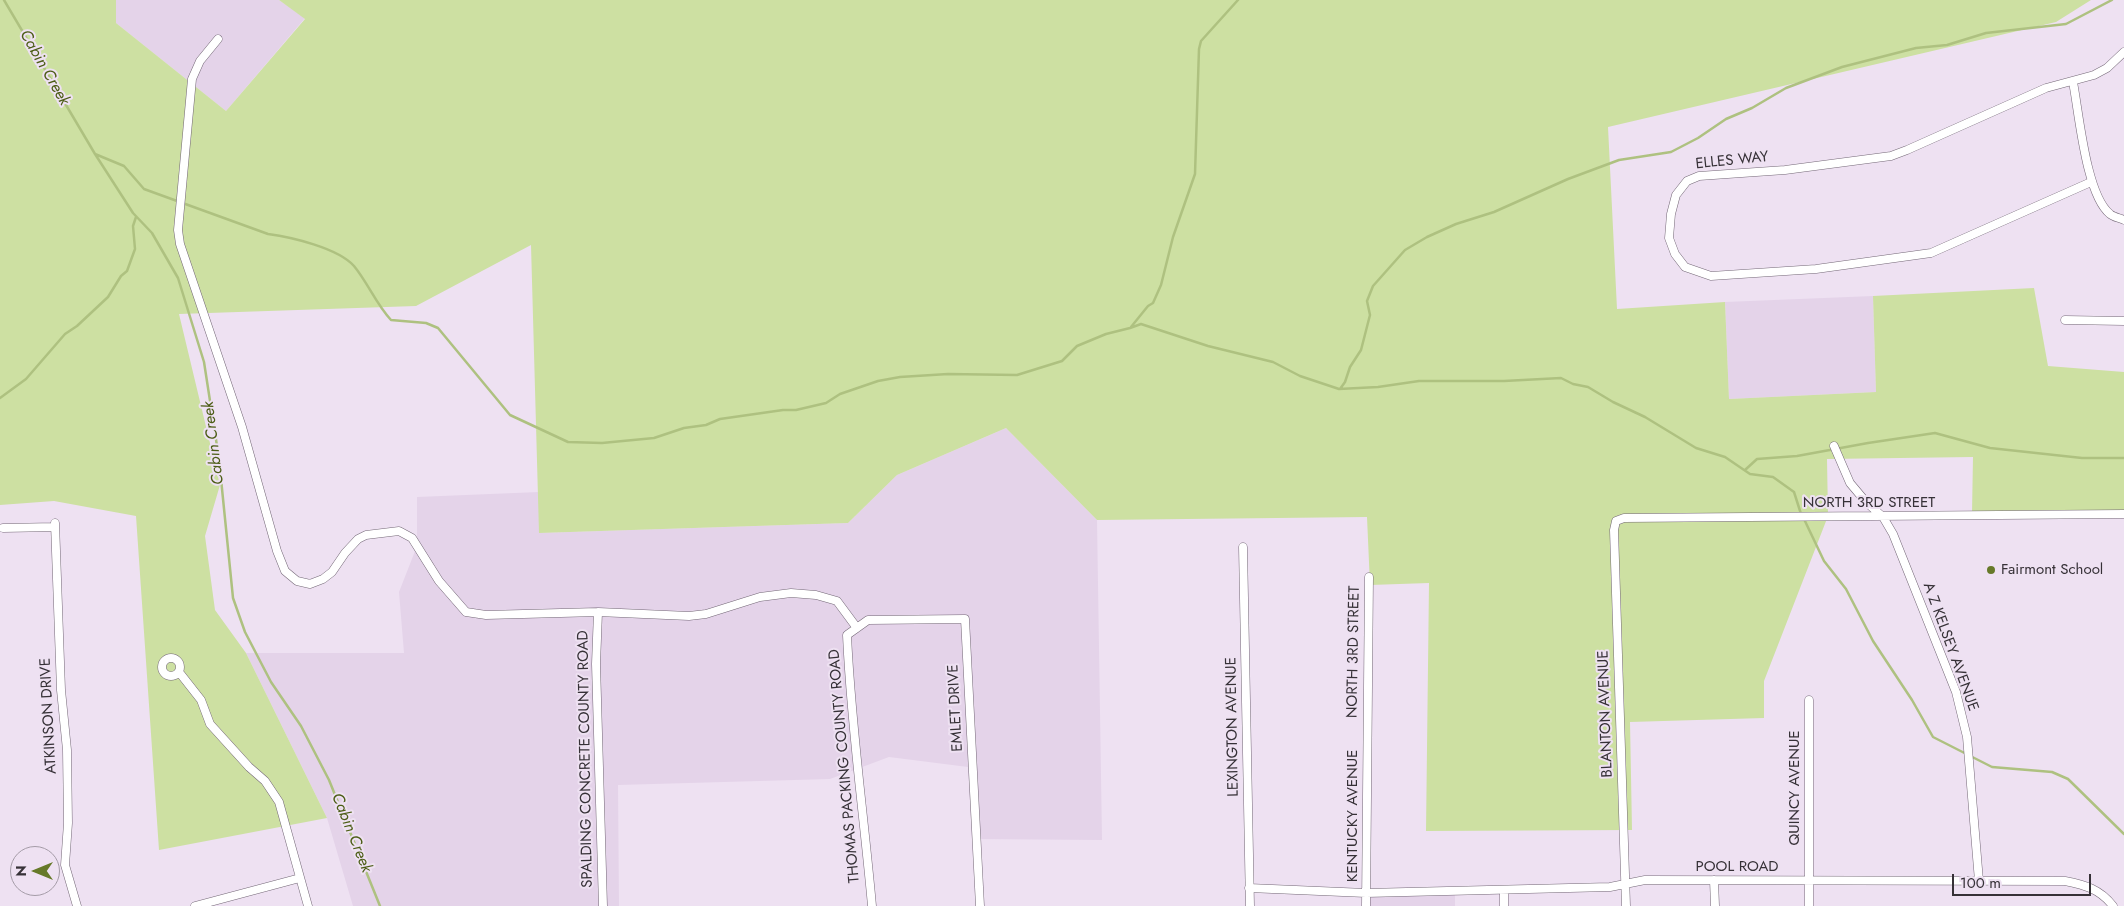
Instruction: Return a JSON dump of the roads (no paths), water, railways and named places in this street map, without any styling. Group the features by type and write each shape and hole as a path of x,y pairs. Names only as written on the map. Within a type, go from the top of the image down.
{"street":[{"path":"218,39 200,61 192,79 179,237 242,428 284,571 297,581 310,584 332,572 345,553 358,539 366,535 399,531 412,538 439,581 466,612 486,615 598,612 689,616 706,614 760,597 791,593 837,601 857,628"},
{"name":"ELLES WAY","path":"2092,182 1946,248 1916,256 1816,269 1711,276 1685,267 1675,254 1670,238 1671,214 1676,195 1687,181 1699,176 1785,170 1891,156 2046,88 2094,75 2107,68 2124,52"},
{"path":"2073,82 2092,182 2100,202 2110,215 2124,220"},
{"path":"2065,320 2124,321"},
{"name":"A Z KELSEY AVENUE","path":"1834,446 1850,483 1866,502 1883,517 1893,534 1956,692 1968,747 1979,881"},
{"name":"NORTH 3RD STREET","path":"1616,521 1624,518 2124,514"},
{"name":"BLANTON AVENUE","path":"1616,521 1614,540 1626,906"},
{"name":"ATKINSON DRIVE","path":"3,528 55,525 61,690 67,750 68,822 64,865 77,906"},
{"name":"LEXINGTON AVENUE","path":"1243,547 1250,906"},
{"name":"NORTH 3RD STREET","path":"1367,726 1369,577"},
{"name":"SPALDING CONCRETE COUNTY ROAD","path":"598,612 596,664 603,906"},
{"name":"EMLET DRIVE","path":"857,628 868,620 965,619 980,906"},
{"name":"THOMAS PACKING COUNTY ROAD","path":"857,628 847,635 850,684 872,906"},
{"path":"179,672 201,700 210,724 230,747 265,781 279,802 308,906"},
{"name":"QUINCY AVENUE","path":"1809,700 1809,906"},
{"name":"KENTUCKY AVENUE","path":"1366,906 1367,726"},
{"path":"195,906 300,878"},
{"name":"POOL ROAD","path":"1249,888 1366,893 1610,887 1644,880 2065,882 2087,885 2106,896 2113,906"},
{"path":"1714,880 1715,906"},
{"path":"1504,890 1504,906"}],"waterway":[{"name":"Cabin Creek","path":"4,0 95,154 133,213 152,233 178,278 204,362 219,459 233,598 245,632 271,682 301,726 329,780 380,906"},
{"path":"1131,327 1148,306 1153,303 1161,285 1173,237 1195,174 1199,49 1201,41 1238,0"},
{"path":"1340,389 1345,382 1350,367 1361,350 1370,315 1367,301 1373,286 1405,250 1427,237 1456,224 1494,212 1568,179 1619,160 1671,152 1698,138 1726,119 1752,108 1786,88 1842,67 1916,48 1947,45 1986,33 2066,24 2112,0"},
{"path":"95,154 124,166 144,189 268,234 314,244 347,260 354,266 391,320 426,323 438,328 510,415 568,442 602,443 654,438 684,428 706,425 720,419 783,410 796,410 826,403 840,394 878,381 900,377 948,374 1017,375 1062,361 1077,346 1106,334 1141,324 1208,346 1273,362 1300,376 1339,389 1378,387 1419,381 1504,381 1561,378 1573,384 1588,387 1613,402 1645,417 1696,448 1725,457 1750,474 1773,477 1794,492 1801,514"},
{"path":"0,398 26,379 65,334 77,326 108,297 121,276 127,271 135,249 133,226 136,217"},
{"path":"1745,470 1757,459 1797,456 1935,433 1990,448 2082,458 2124,458"},
{"path":"1804,519 1824,561 1846,589 1873,641 1912,700 1933,737 1992,767 2052,772 2068,779 2124,834"}],"place":[{"name":"Fairmont School","path":"1991,570"}]}
